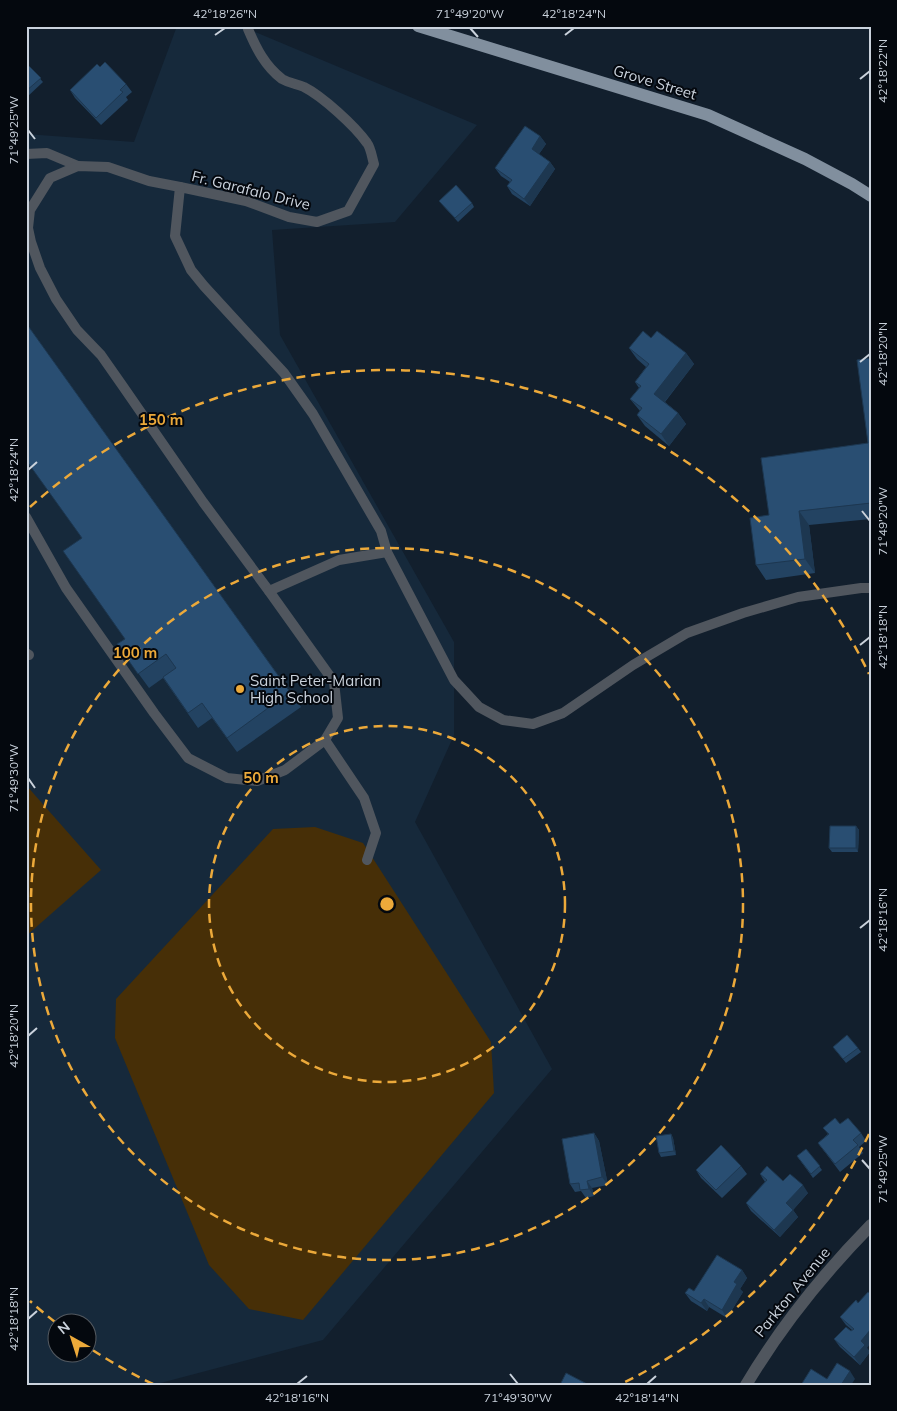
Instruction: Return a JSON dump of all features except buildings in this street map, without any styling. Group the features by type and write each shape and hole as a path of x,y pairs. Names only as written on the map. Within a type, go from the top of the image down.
{"main road":[{"name":"Grove Street","path":"418,26 708,115 805,160 871,196"}],"street":[{"name":"Parkton Avenue","path":"746,1385 768,1348 800,1305 834,1264 871,1225"}],"lane":[{"name":"Fr. Garafalo Drive","path":"249,26 248,29 265,62 283,79 305,87 343,118 368,144 374,164 348,211 317,222 289,217 246,201 180,187 175,236 191,270 284,373 313,414 381,531 387,552 454,680 479,707 503,720 533,724 563,713 633,665 687,633 743,613 798,597 871,588"},
{"path":"26,154 47,152 78,166 108,168 149,181 180,187"},
{"path":"26,517 66,588 188,758 227,778 257,781 285,770 325,740 338,718 334,682 100,356 78,330 56,299 40,268 30,242 27,227 30,210 50,178 78,166"},
{"path":"269,590 339,560 387,552"},
{"path":"325,740 364,798 376,833 367,860"}],"shaded area":[{"name":"Saint Peter-Marian High School","path":"177,26 241,26 477,125 395,222 272,230 280,335 454,642 454,735 415,822 552,1069 323,1340 153,1385 26,1385 26,134 134,142"},
{"path":"26,785 101,870 26,936"},
{"path":"315,827 363,843 491,1042 494,1093 303,1320 249,1309 209,1265 115,1038 116,999 273,829"}],"place":[{"name":"Saint Peter-Marian High School","path":"240,689"}]}
